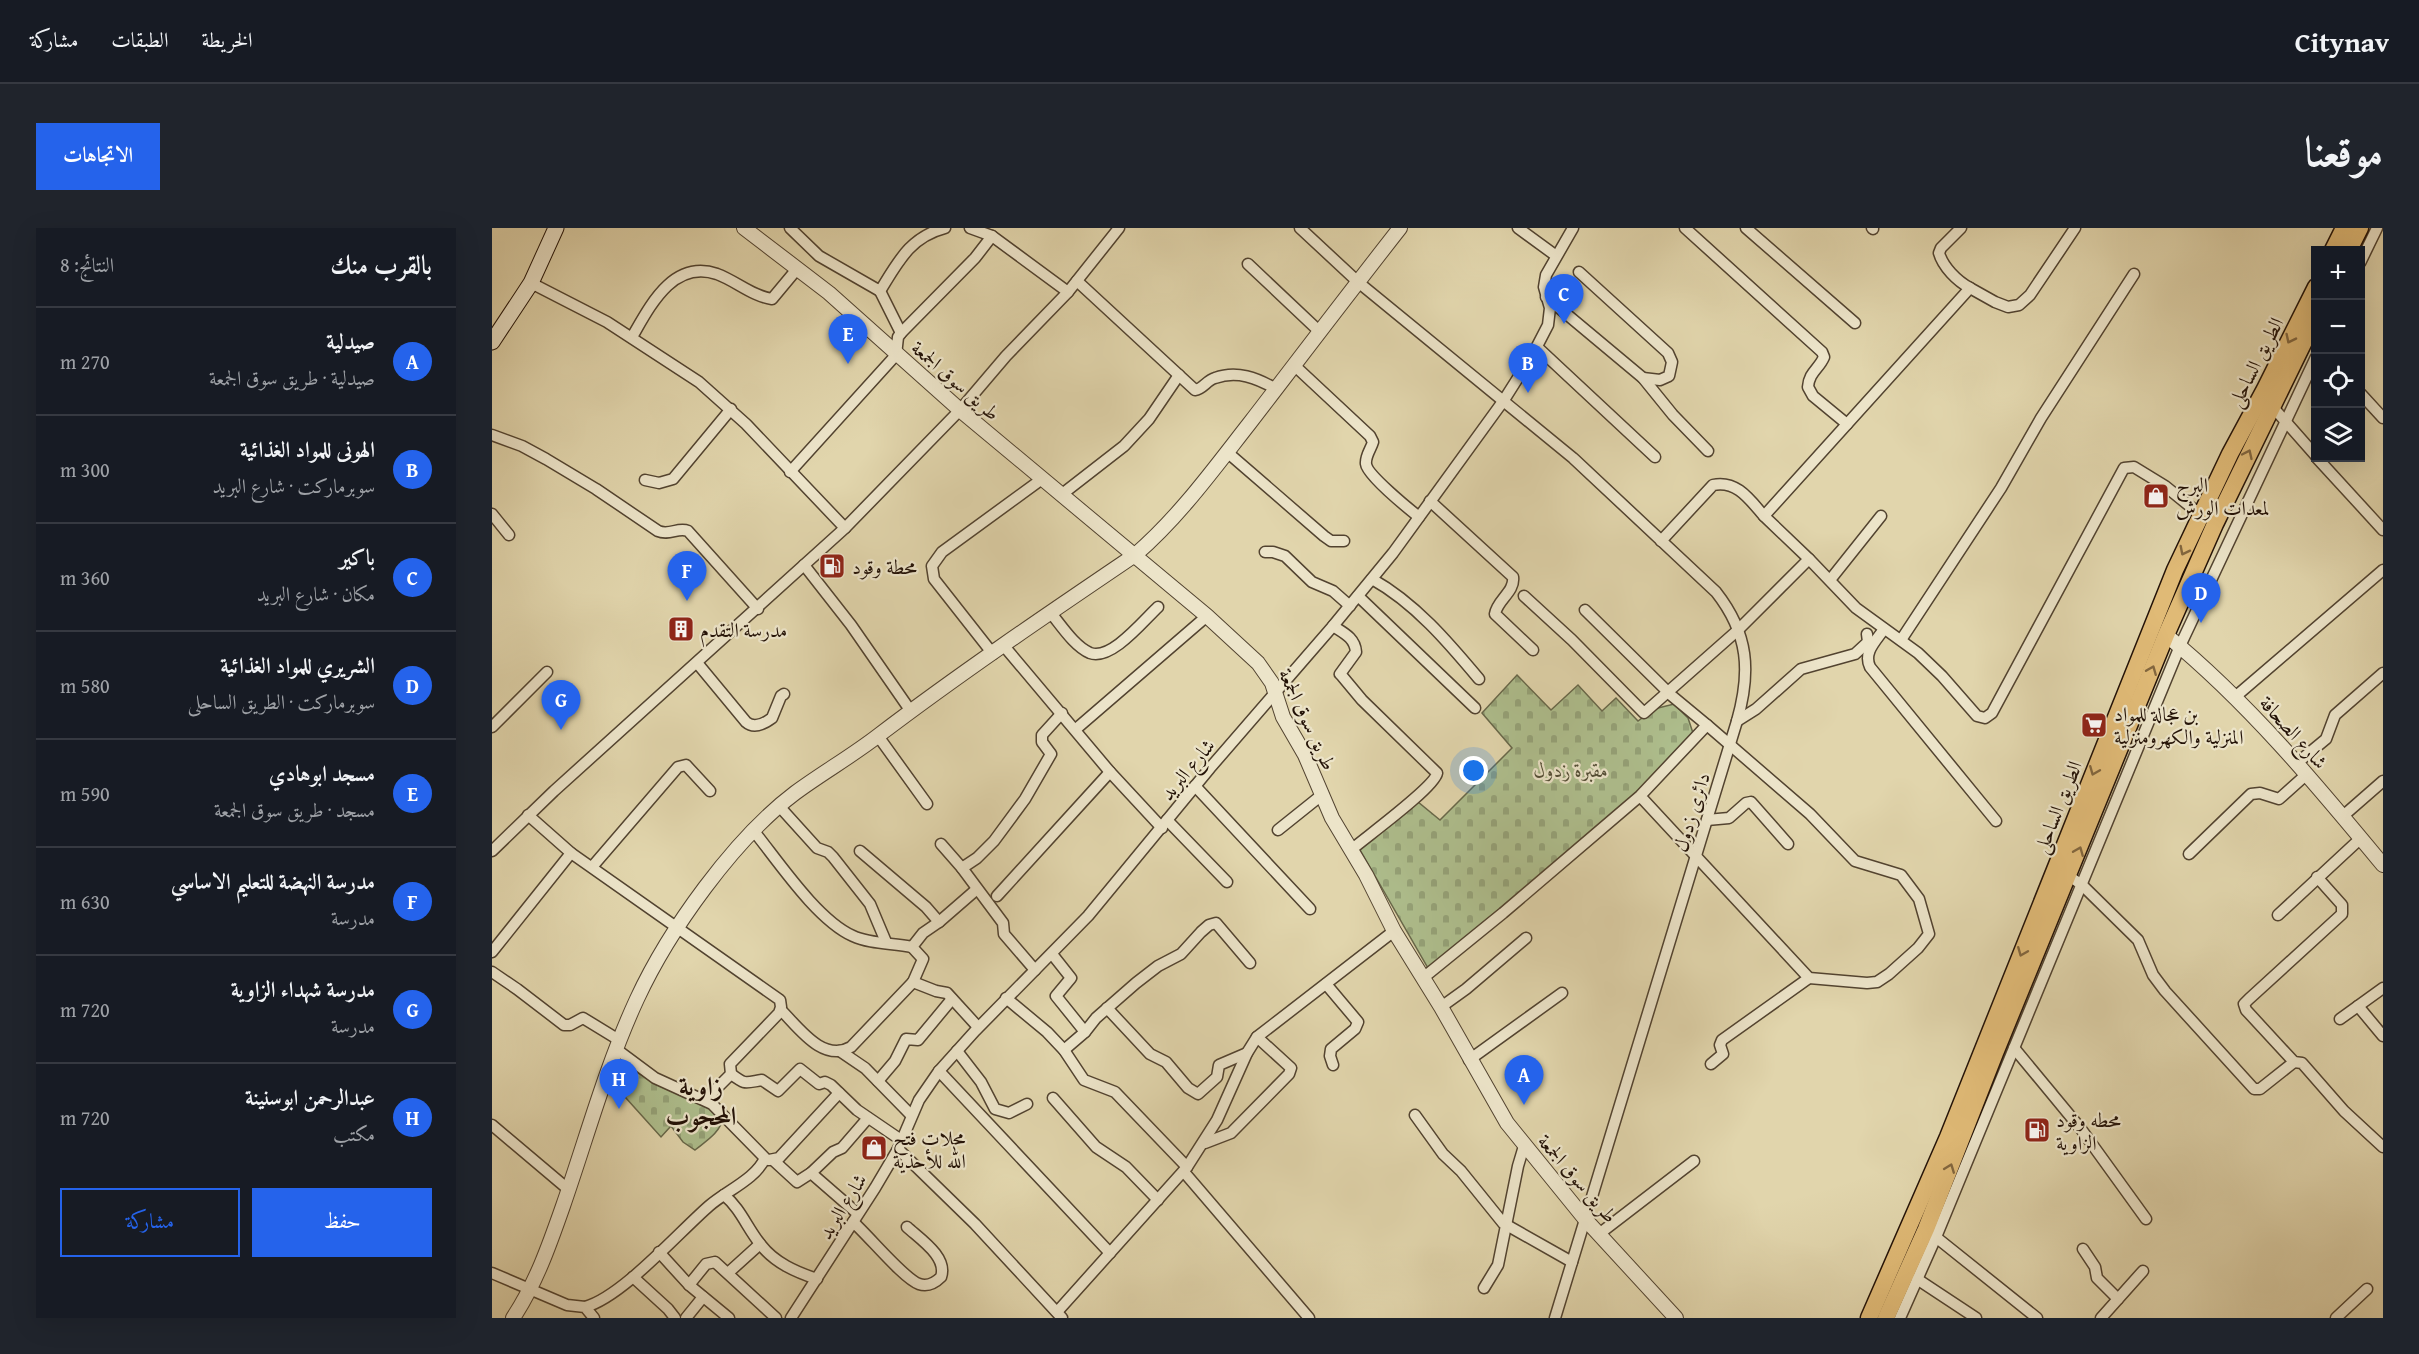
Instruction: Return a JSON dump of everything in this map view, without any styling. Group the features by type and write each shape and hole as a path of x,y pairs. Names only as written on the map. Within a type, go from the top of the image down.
{"highway":[{"path":"2335,246 2344,228"},
{"path":"2351,246 2360,228"},
{"name":"الطريق الساحلى","path":"1869,1318 1926,1228 2175,570 2230,454 2311,297"},
{"name":"الطريق الساحلى","path":"1886,1318 2075,880 2173,640 2215,524 2311,327"}],"main road":[{"path":"492,342 531,283 556,228"}],"street":[{"name":"طريق سوق الجمعة","path":"744,228 847,308 896,355 1207,616 1258,663 1272,683 1283,717 1292,729 1332,818 1394,931 1441,1007 1507,1123 1585,1220 1676,1318"},
{"path":"790,228 819,256 880,291 901,333"},
{"path":"880,291 911,245 929,232 945,228"},
{"path":"492,851 528,815 698,664 845,528 960,410 1006,356 1068,292 1119,228"},
{"name":"دائرى زدول","path":"1300,228 1358,282 1573,458 1716,592 1729,610 1745,654 1746,679 1730,746 1555,1318"},
{"path":"513,1318 531,1290 569,1190 618,1044 638,997 677,930 732,854 753,830 794,794 878,736 910,710 1135,555 1168,524 1227,452 1400,228"},
{"path":"1518,228 1555,255"},
{"name":"شارع البريد","path":"791,1318 855,1218 899,1144 911,1115 939,1071 978,1027 1088,916 1195,786 1350,606 1419,517 1504,400 1548,325 1550,308 1544,287 1546,275 1555,255 1573,228"},
{"path":"1684,228 1822,352 1824,357 1812,371 1808,379 1808,387 1813,396 1847,424"},
{"path":"1746,228 1855,323"},
{"path":"1961,228 1941,248 1939,253 1942,261 1961,283 2008,307 2019,306 2030,295 2075,228"},
{"path":"2365,254 2377,228"},
{"path":"975,229 992,236 1068,292"},
{"path":"790,472 896,355 898,337 901,333 975,258 992,236"},
{"path":"1248,264 1320,332"},
{"path":"632,337 665,287 679,277 694,271 716,274 772,299 797,269"},
{"path":"1579,272 1668,353 1672,362 1668,376 1660,380 1643,378"},
{"path":"1901,640 2001,488 2041,418 2134,273"},
{"path":"1077,280 1197,391 1216,378 1236,375 1249,376 1276,389"},
{"path":"531,283 632,337 699,382 730,409 845,528"},
{"path":"1764,516 1970,288"},
{"path":"1546,297 1643,378 1673,415 1708,451"},
{"path":"1537,347 1655,457"},
{"path":"1295,366 1370,436 1373,442 1366,464 1368,470 1419,517"},
{"path":"2173,640 2311,367"},
{"path":"1061,495 1124,446 1149,419 1179,375"},
{"path":"2365,398 2383,418"},
{"path":"2271,405 2311,451"},
{"path":"645,480 664,482 673,479 730,409"},
{"path":"492,435 522,446 554,464 658,531 665,533 688,531 758,609"},
{"path":"1227,452 1331,541 1344,542"},
{"path":"2321,462 2383,530"},
{"path":"1661,541 1713,485 1723,483 1741,491 1856,608 1901,640 1942,676 1977,716 1982,718 1989,716 2124,468 2134,467 2165,486 2202,516"},
{"path":"1042,479 942,552 932,566 934,579 998,650 1062,713 1110,772 1227,882"},
{"path":"1430,501 1513,577 1513,586 1497,607 1495,615 1533,650"},
{"path":"492,514 509,535"},
{"path":"1830,580 1881,516"},
{"path":"1265,552 1285,556 1312,582 1333,591 1350,606"},
{"path":"1524,596 1644,712 1738,630 1809,559"},
{"path":"804,565 851,625 910,710"},
{"path":"2235,697 2383,570"},
{"path":"1372,579 1394,591 1436,629 1479,680"},
{"path":"1358,596 1475,708"},
{"path":"1050,612 1081,647 1090,653 1103,654 1113,649 1158,607"},
{"path":"1585,610 1667,691 1804,808 1855,861 1901,875 1920,903 1929,931 1927,938 1909,957 1877,982 1809,978 1640,796"},
{"path":"1076,729 1207,616"},
{"path":"1333,626 1350,637 1356,645 1356,652 1340,674 1362,700 1437,773 1436,778 1423,791 1351,850"},
{"path":"1884,629 1867,653 1866,660 1870,667 1996,821"},
{"path":"1737,721 1756,709 1801,669 1855,654 1868,642 1867,634"},
{"name":"شارع الصحافة","path":"2173,640 2235,697 2380,857"},
{"path":"698,664 746,722 752,726 757,726 772,718 784,694"},
{"path":"492,727 547,672"},
{"path":"2297,763 2326,739 2335,715 2383,673"},
{"path":"962,868 977,858 994,841 1025,799 1051,754 1042,742 1042,735 1062,713"},
{"path":"1423,978 1640,796 1707,725"},
{"path":"878,736 927,804"},
{"path":"592,867 678,767 686,765 710,791"},
{"path":"997,896 1110,772"},
{"path":"2189,854 2251,794 2260,793 2279,799 2307,774"},
{"path":"2343,816 2383,781"},
{"path":"1195,786 1310,909"},
{"path":"1278,830 1323,794"},
{"path":"1707,820 1729,818 1746,803 1751,802 1788,844"},
{"path":"780,807 817,848 828,852 833,857 870,904 886,942"},
{"path":"528,815 571,853 677,930 778,997 781,1010 730,1064 731,1074 744,1083 751,1084 762,1080 778,1092 800,1069 817,1083 828,1083 899,1144 1059,1315 1110,1253 1185,1170 1205,1143 1228,1100 1247,1053 1257,1037 1394,931"},
{"path":"753,830 796,886 826,916 856,938 912,947 922,959 913,982 851,1047 840,1051 826,1050 816,1045 781,1010"},
{"path":"2278,915 2361,838"},
{"path":"941,844 1004,923 1004,934 1035,969"},
{"path":"860,851 939,922"},
{"path":"492,952 571,853"},
{"path":"2317,877 2342,905 2342,914 2244,1004 2246,1010 2294,1062 2302,1063 2344,1111 2383,1147"},
{"path":"1900,1318 1917,1279 1926,1228 2014,1048 2075,880 2138,940 2153,975 2165,991 2254,1089 2260,1089 2294,1062"},
{"path":"912,947 923,933 976,889"},
{"path":"1064,1050 1107,1008 1158,966 1181,954 1212,923 1215,923 1250,963"},
{"path":"1441,1007 1526,939"},
{"path":"1052,954 1071,978 1056,996 1085,1032"},
{"path":"492,972 517,988 564,1025 570,1025 583,1018 618,1044 655,1078 705,1100 719,1109 764,1156 797,1182 811,1173 833,1152 842,1148 868,1118"},
{"path":"1711,1064 1723,1054 1720,1045 1722,1040 1809,978"},
{"path":"913,982 947,993 978,1027"},
{"path":"1326,984 1358,1022 1355,1029 1331,1049 1330,1056 1333,1065"},
{"path":"2340,1019 2383,988"},
{"path":"1470,1060 1562,993"},
{"path":"1006,998 1047,1032 1064,1050 1084,1080 1114,1092 1185,1170 1309,1318"},
{"path":"878,1081 895,1060 906,1039 918,1040 952,999"},
{"path":"2358,1006 2383,1036"},
{"path":"1107,1008 1150,1054 1166,1062 1188,1088 1198,1094 1217,1077 1220,1065 1247,1053"},
{"path":"1205,1143 1231,1133 1289,1074 1291,1068 1257,1037"},
{"path":"2014,1048 2081,1129 2146,1219"},
{"path":"840,1051 865,1068 911,1115"},
{"path":"957,1051 981,1082 995,1109 1009,1113 1027,1104"},
{"path":"939,1071 1110,1253"},
{"path":"705,1100 731,1074"},
{"path":"492,1273 567,1305 585,1307 602,1300 633,1277 724,1195 769,1160 779,1158 839,1093"},
{"path":"1053,1098 1096,1147 1126,1167 1158,1200"},
{"path":"1415,1115 1443,1154 1461,1171 1494,1214 1507,1226 1572,1262"},
{"path":"492,1125 569,1190"},
{"path":"1484,1288 1498,1265 1524,1146"},
{"path":"1599,1234 1694,1161"},
{"path":"811,1173 910,1279 924,1285 932,1283 941,1277 942,1265 933,1251 907,1227"},
{"path":"724,1195 740,1209 760,1244 778,1261 818,1279"},
{"path":"1926,1228 2037,1318"},
{"path":"728,1273 760,1244"},
{"path":"2083,1249 2095,1267 2097,1278 2118,1299"},
{"path":"659,1252 689,1285 729,1318"},
{"path":"689,1285 709,1262 717,1263 776,1318"},
{"path":"2101,1318 2143,1271"},
{"path":"633,1277 668,1316"},
{"path":"1917,1279 1976,1318"},
{"path":"2336,1318 2367,1289"},
{"path":"686,1318 702,1297"},
{"path":"585,1307 594,1318"}],"green space":[{"name":"مقبرة زدول","path":"1517,675 1551,710 1578,685 1602,711 1616,698 1638,721 1654,709 1674,704 1688,718 1693,733 1623,807 1428,968 1359,848 1418,802 1440,820 1512,748 1482,713"},
{"path":"627,1067 669,1090 701,1100 723,1118 719,1128 695,1150 683,1142 671,1126 661,1137 617,1088"}],"place":[{"name":"باكير","path":"1564,324"},
{"name":"مسجد ابوهادي","path":"848,364"},
{"name":"الهونى للمواد الغذائية","path":"1528,393"},
{"name":"البرج لمعدات الورش","path":"2156,496"},
{"name":"محطة وقود","path":"832,566"},
{"name":"مدرسة النهضة للتعليم الاساسي","path":"687,601"},
{"name":"الشريري للمواد الغذائية","path":"2201,623"},
{"name":"مدرسة التقدم","path":"681,629"},
{"name":"بن عجالة للمواد المنزلية والكهرومنزلية","path":"2094,725"},
{"name":"مدرسة شهداء الزاوية","path":"561,730"},
{"name":"صيدلية","path":"1524,1105"},
{"name":"عبدالرحمن ابوسنينة","path":"619,1109"},
{"name":"محطه وقود الزاوية","path":"2037,1130"},
{"name":"محلات فتح الله للأحذية","path":"874,1148"}],"district":[{"name":"زاوية المحجوب","path":"701,1100"}]}
